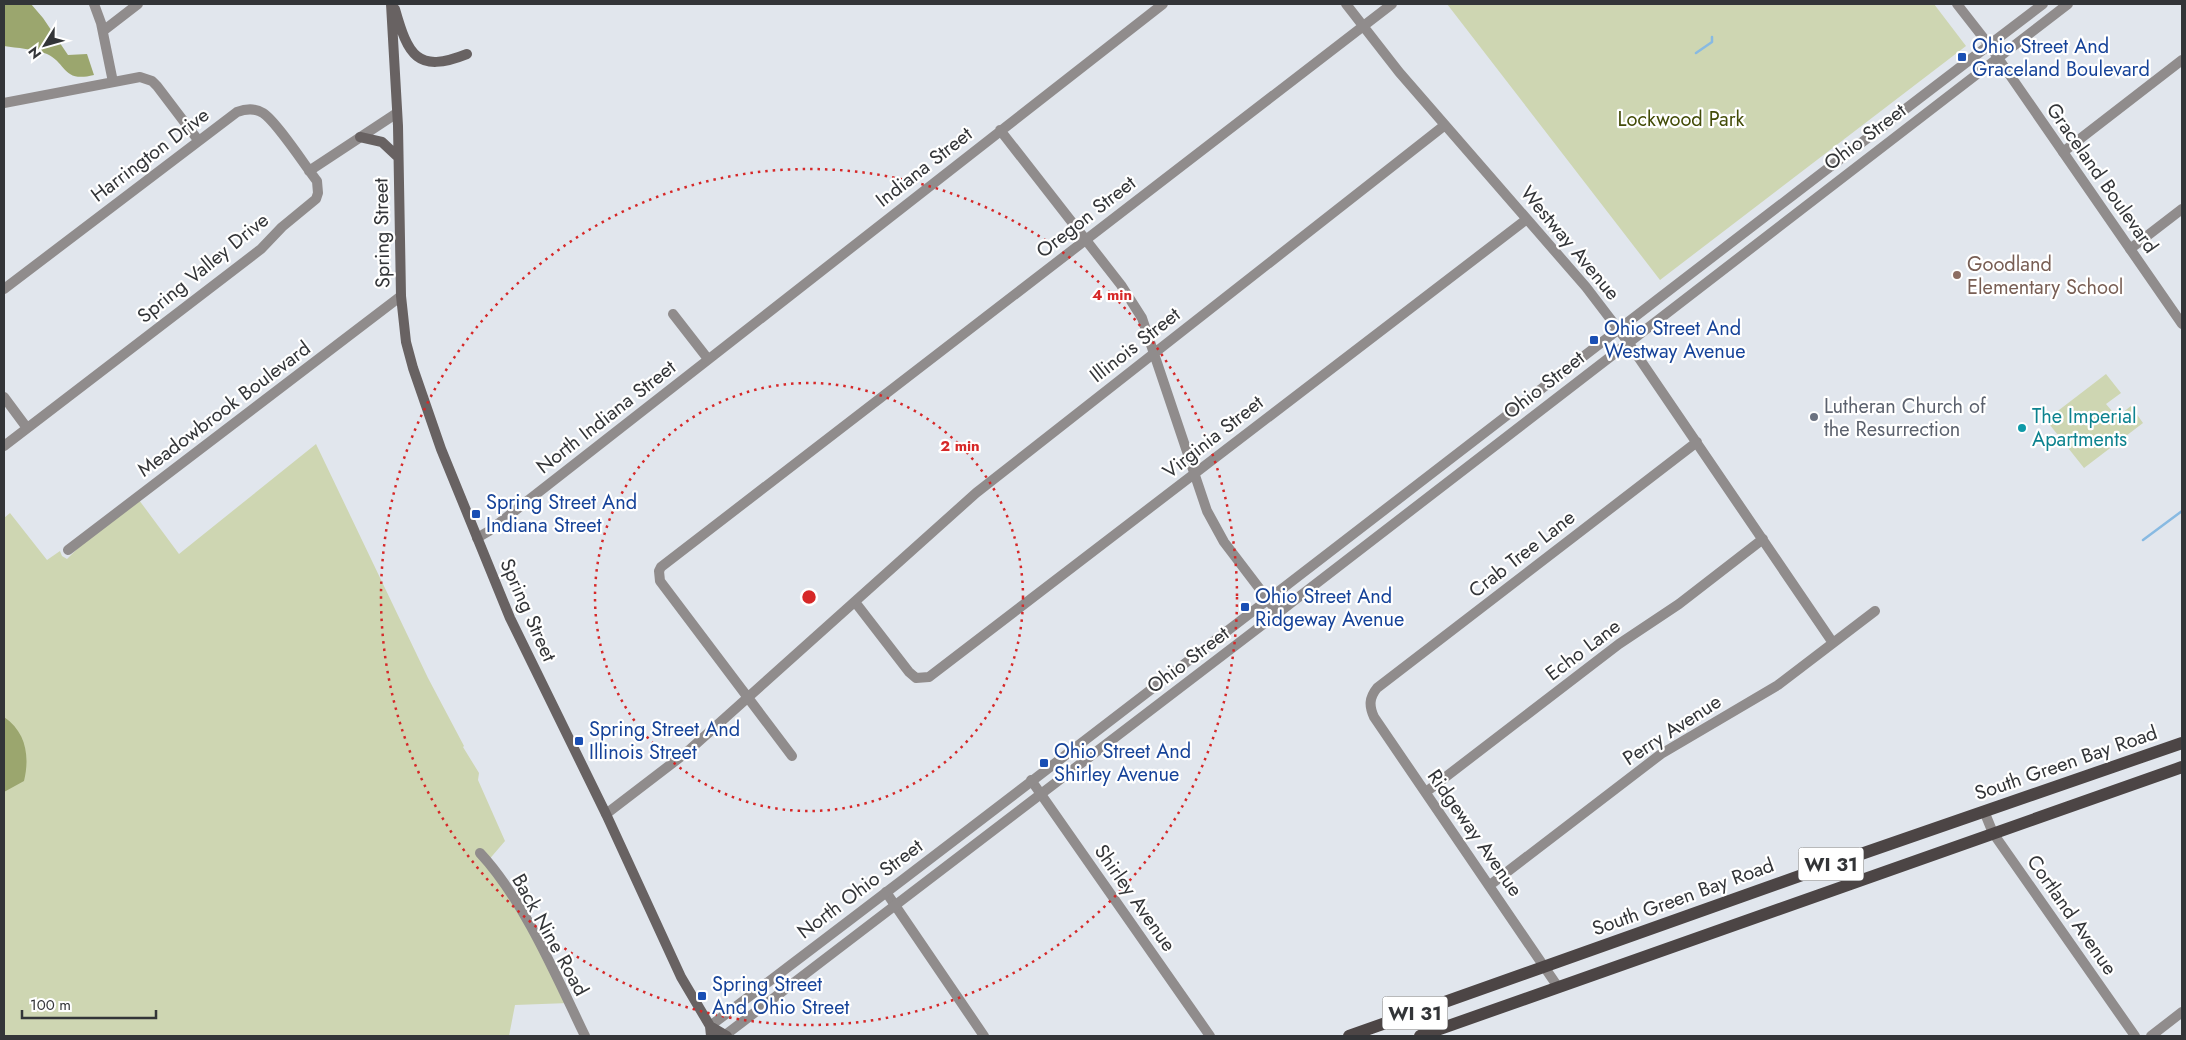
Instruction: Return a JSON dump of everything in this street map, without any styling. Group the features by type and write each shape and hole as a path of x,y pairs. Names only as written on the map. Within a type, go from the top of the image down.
{"main road":[{"path":"392,4 406,41 419,58 435,63 450,61 467,54"},
{"name":"Spring Street","path":"392,4 397,113 401,296 406,342 413,368 441,449 510,618 606,814 681,976 710,1031"},
{"path":"360,137 382,142 398,157"},
{"name":"South Green Bay Road","path":"1349,1036 1984,811 2182,743"},
{"name":"South Green Bay Road","path":"1420,1036 2182,767"},
{"path":"710,1031 726,1036"}],"street":[{"path":"94,4 103,30 113,82"},
{"path":"103,30 138,4"},
{"name":"Indiana Street","path":"708,359 1163,4"},
{"name":"Westway Avenue","path":"1346,4 1399,72 1586,287 1628,342 1833,643"},
{"name":"Oregon Street","path":"748,697 660,581 659,571 664,565 1392,4"},
{"name":"Graceland Boulevard","path":"1958,4 1989,45 2182,324"},
{"name":"Ohio Street","path":"1031,780 2043,4"},
{"name":"Ohio Street","path":"1041,792 1204,670 2068,4"},
{"path":"2063,152 2182,60"},
{"path":"4,102 140,77 152,81 198,140"},
{"name":"Harrington Drive","path":"4,288 236,112 250,109 257,110 268,118 309,171"},
{"path":"309,171 397,113"},
{"name":"Illinois Street","path":"606,814 687,752 976,493 1445,125"},
{"path":"1000,130 1132,301 1147,328 1194,474 1215,527 1278,613"},
{"path":"1857,146 1866,158"},
{"name":"Spring Valley Drive","path":"4,446 261,249 282,227 316,198 318,187 309,171"},
{"path":"2130,249 2182,209"},
{"name":"Virginia Street","path":"855,602 908,672 918,678 929,676 1527,219"},
{"name":"Meadowbrook Boulevard","path":"68,550 401,296"},
{"path":"673,314 708,359"},
{"name":"North Indiana Street","path":"477,538 489,531 708,359"},
{"path":"4,397 27,428"},
{"path":"1490,428 1500,441"},
{"name":"Crab Tree Lane","path":"1372,696 1377,688 1696,442"},
{"path":"1385,509 1395,522"},
{"name":"Echo Lane","path":"1426,792 1619,644 1679,604 1763,540"},
{"name":"Perry Avenue","path":"1490,885 1661,754 1778,685 1875,611"},
{"path":"1194,656 1204,670"},
{"name":"Ridgeway Avenue","path":"1372,696 1370,704 1374,717 1558,987"},
{"path":"748,697 792,756"},
{"path":"1119,714 1128,727"},
{"name":"Shirley Avenue","path":"1031,780 1210,1036"},
{"name":"North Ohio Street","path":"710,1031 758,989 1031,780"},
{"name":"North Ohio Street","path":"726,1036 1041,792"},
{"name":"Cortland Avenue","path":"1984,811 1993,833 2135,1036"},
{"name":"Back Nine Road","path":"480,853 510,895 545,954 585,1036"},
{"path":"886,892 984,1036"},
{"path":"798,958 811,970"},
{"path":"758,989 768,1003"},
{"path":"2151,1036 2182,1012"}],"green space":[{"path":"4,4 31,4 68,55 87,54 94,75 76,76 66,71 47,54 4,46"},
{"name":"Lockwood Park","path":"1447,4 1934,4 1966,46 1660,280"},
{"path":"2106,374 2121,393 2106,404 2117,417 2131,406 2143,423 2084,468 2046,420"},
{"path":"316,444 428,678 463,747 479,773 478,780 505,841 487,862 510,895 569,1003 515,1005 509,1036 4,1036 4,518 10,513 47,560 60,551 62,556 67,559 80,546 139,500 179,554"},
{"path":"4,717 22,737 26,754 26,772 24,781 4,792"}],"waterway":[{"path":"1696,53 1712,42 1712,37"},
{"path":"2143,540 2182,511"}],"place":[{"name":"Ohio Street And Graceland Boulevard","path":"1962,57"},
{"name":"Goodland Elementary School","path":"1957,275"},
{"name":"Ohio Street And Westway Avenue","path":"1594,340"},
{"name":"Lutheran Church of the Resurrection","path":"1814,417"},
{"name":"The Imperial Apartments","path":"2022,428"},
{"name":"Spring Street And Indiana Street","path":"476,514"},
{"name":"Ohio Street And Ridgeway Avenue","path":"1245,607"},
{"name":"Spring Street And Illinois Street","path":"579,741"},
{"name":"Ohio Street And Shirley Avenue","path":"1044,763"},
{"name":"Spring Street And Ohio Street","path":"702,996"}]}
